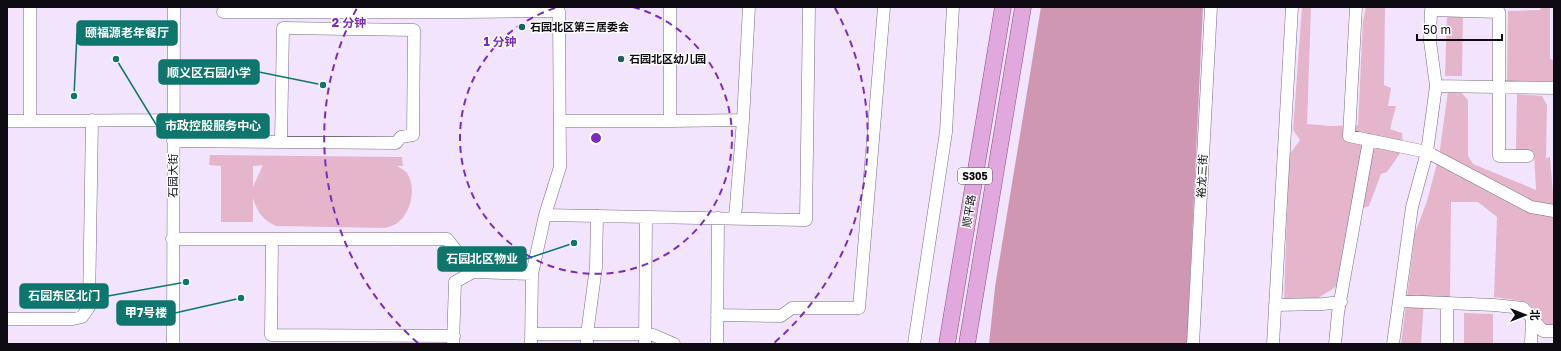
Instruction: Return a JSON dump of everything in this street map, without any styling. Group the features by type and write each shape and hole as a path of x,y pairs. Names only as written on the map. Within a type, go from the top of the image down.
{"main road":[{"name":"顺平路","path":"947,344 1003,7"},
{"name":"顺平路","path":"967,344 1023,7"}],"street":[{"path":"30,7 30,121"},
{"name":"石园大街","path":"173,344 172,239 174,7"},
{"path":"670,7 670,121"},
{"path":"735,218 743,120 749,7"},
{"path":"545,215 806,220 809,7"},
{"path":"716,315 781,316 792,308 859,308 884,7"},
{"path":"914,344 946,132 953,7"},
{"name":"裕龙三街","path":"1193,344 1211,7"},
{"path":"1273,344 1292,7"},
{"path":"1356,7 1349,136 1427,152 1531,207 1554,211"},
{"path":"223,12 266,10 540,9 559,11 560,167 545,215 532,274 531,339 645,339 653,335 674,344"},
{"path":"1393,344 1412,207 1427,152 1436,86 1430,41 1432,10 1499,12 1499,156 1528,156"},
{"path":"173,141 281,142 396,143 401,138 413,135 414,30 283,28 281,142"},
{"path":"1436,86 1554,88"},
{"path":"7,320 72,319 82,317 89,307 92,120"},
{"path":"7,121 173,120"},
{"path":"560,121 743,120"},
{"path":"1335,344 1340,302 1369,140"},
{"path":"587,339 596,267 597,216"},
{"path":"645,339 646,217"},
{"path":"717,344 716,315 718,218"},
{"path":"172,239 447,239 473,272"},
{"path":"272,240 271,336 315,340 454,340 454,282 473,272 532,274"},
{"path":"1399,301 1494,305 1523,308 1543,330 1554,331"},
{"path":"1275,305 1323,304 1340,302"},
{"path":"1447,304 1447,344"},
{"path":"1531,344 1532,318"}],"shaded area":[{"path":"1041,7 1203,7 1187,344 989,344 995,287"},
{"path":"1302,7 1313,7 1311,8 1307,124 1331,126 1358,125 1363,21 1366,7 1385,7 1384,85 1391,88 1388,106 1396,106 1390,129 1402,133 1403,149 1387,172 1381,174 1369,206 1355,210 1341,258 1344,282 1310,303 1284,301 1289,155 1300,140 1293,130"},
{"path":"1541,7 1550,7 1550,59 1554,60 1554,81 1507,81 1508,11 1540,10"},
{"path":"1447,13 1463,14 1462,76 1445,76"},
{"path":"1448,91 1460,91 1468,100 1468,156 1473,164 1536,190 1534,152 1516,150 1517,94 1542,96 1547,105 1546,158 1550,157 1554,206 1554,327 1547,326 1527,302 1494,297 1497,217 1478,202 1451,202 1450,300 1424,300 1421,344 1401,344 1415,233 1427,201 1439,156"},
{"path":"210,155 402,157 403,166 397,166 406,172 410,179 412,186 411,200 409,207 401,220 392,226 384,228 276,226 267,221 261,215 253,198 253,222 221,222 221,166 209,165","holes":["263,165 253,187 253,166"]},
{"path":"1464,313 1493,314 1493,344 1464,344"}],"place":[{"name":"石园北区第三居委会","path":"522,27"},
{"name":"市政控股服务中心","path":"116,59"},
{"name":"石园北区幼儿园","path":"621,59"},
{"name":"顺义区石园小学","path":"323,85"},
{"name":"颐福源老年餐厅","path":"74,96"},
{"name":"石园北区物业","path":"574,243"},
{"name":"石园东区北门","path":"186,282"},
{"name":"甲7号楼","path":"241,298"}]}
